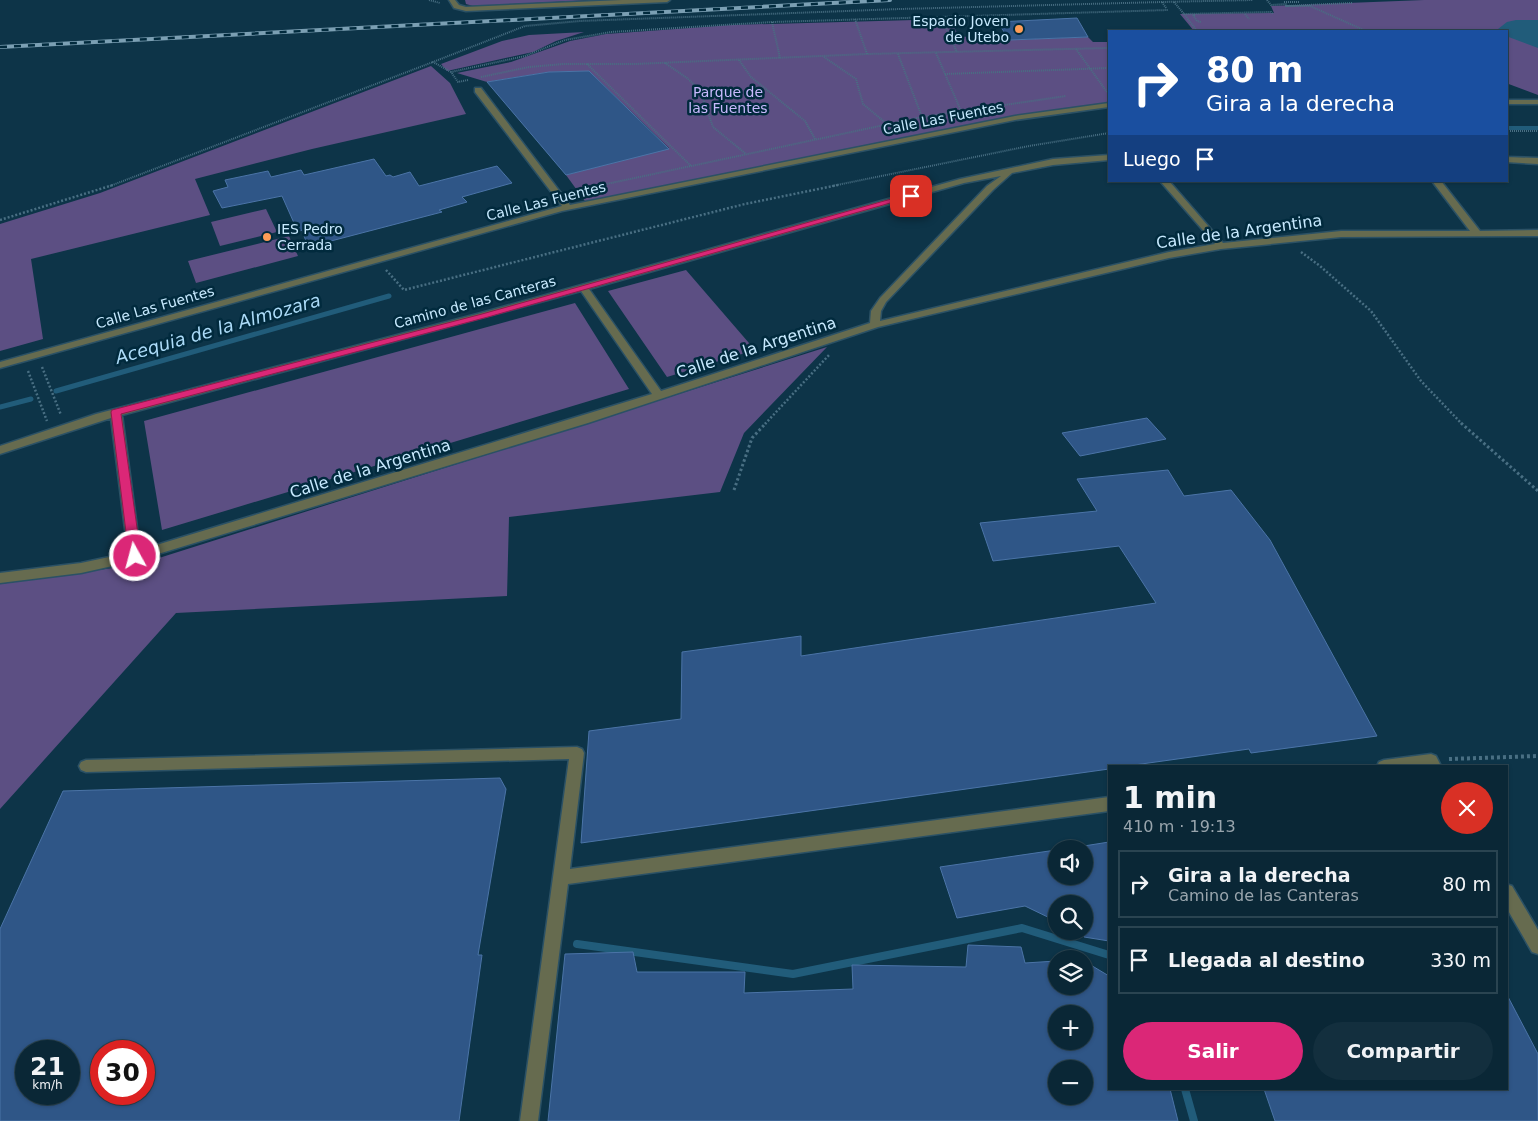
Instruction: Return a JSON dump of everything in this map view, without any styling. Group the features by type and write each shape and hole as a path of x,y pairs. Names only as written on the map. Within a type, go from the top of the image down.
{"street":[{"path":"452,0 456,7 466,9 667,0"},
{"path":"478,90 568,208"},
{"path":"1508,102 1538,102"},
{"name":"Calle Las Fuentes","path":"0,365 568,208 1015,118 1108,105"},
{"name":"Camino de las Canteras","path":"0,450 58,427 584,288 959,183 1053,162 1108,157"},
{"path":"1508,159 1538,161"},
{"path":"875,325 876,309 883,300 996,182 1016,170"},
{"path":"972,180 982,182 986,192"},
{"path":"1165,182 1221,246"},
{"path":"1437,182 1477,233"},
{"path":"959,183 986,192"},
{"name":"Calle de la Argentina","path":"0,578 81,568 135,556 435,466 659,396 875,325 1169,255 1221,246 1341,234 1538,233"},
{"path":"584,288 659,396"},
{"path":"116,412 135,556"},
{"path":"86,766 577,753 529,1121"},
{"path":"1400,765 1433,763"},
{"path":"560,878 1108,804"},
{"path":"1508,894 1538,946"}],"path":[{"path":"0,220 100,190 525,26 900,8 1253,0"},
{"path":"1267,0 1271,4 1352,3 1285,6 1310,6 1364,30"},
{"path":"1271,0 1276,2 1299,2 1297,0"},
{"path":"451,72 525,56 565,40 586,35 772,22 1167,10 1162,2"},
{"path":"1174,2 1196,30"},
{"path":"1184,14 1271,12 1273,14 1192,16 1197,22 1201,22"},
{"path":"1245,14 1249,19"},
{"path":"940,17 956,52"},
{"path":"855,20 867,54"},
{"path":"772,22 780,58"},
{"path":"1076,48 1108,93"},
{"path":"477,78 529,67 587,64 1108,48"},
{"path":"612,183 815,139 961,111 936,53"},
{"path":"898,54 922,118"},
{"path":"824,56 856,80 863,104 888,124"},
{"path":"739,60 752,77 766,90 780,98 805,121 815,139"},
{"path":"433,62 451,72 458,82 469,80 478,90"},
{"path":"664,63 687,78 700,90 713,127 762,168"},
{"path":"587,64 691,166"},
{"path":"945,74 1108,68"},
{"path":"1508,131 1538,131"},
{"path":"384,268 404,290 745,204 1029,146 1108,133"},
{"path":"1286,240 1320,266 1371,311 1421,381 1456,419 1538,491"},
{"path":"734,490 752,438 848,335"},
{"path":"28,370 49,426 58,427 63,421 42,366"},
{"path":"1433,763 1538,756"}],"green space":[{"path":"465,0 593,0 473,6 466,4"},
{"path":"1424,0 1538,0 1538,95 1508,84 1508,30 1193,30 1180,14 1274,13 1271,6"},
{"name":"Parque de las Fuentes","path":"950,19 959,37 1006,35 1009,40 1088,37 1093,42 1108,42 1108,105 940,133 587,204 566,175 669,148 589,71 549,72 487,82 457,73 511,62 570,41 606,34 732,25"},
{"path":"584,32 556,41 533,52 447,71 441,64 502,41 529,35"},
{"path":"431,66 450,83 466,114 312,149 195,179 210,215 31,259 43,339 0,351 0,224 100,193"},
{"path":"266,209 277,232 220,246 211,222"},
{"path":"289,236 298,256 196,283 188,261"},
{"path":"686,270 755,350 667,377 608,291"},
{"path":"575,303 629,389 162,530 144,421"},
{"path":"827,347 744,433 720,492 509,517 507,596 176,613 0,809 0,584 140,564"}],"water":[{"path":"1538,20 1538,48 1508,37 1508,30 1498,29 1507,22"}],"building":[{"name":"Espacio Joven de Utebo","path":"1077,18 1088,37 1009,40 998,22"},
{"path":"589,71 669,149 566,175 487,82 549,72"},
{"path":"374,159 386,176 390,175 393,177 410,172 419,186 497,166 512,183 462,197 467,202 439,210 442,212 308,247 302,230 298,232 282,196 222,208 213,191 228,187 225,180 268,171 271,177 301,170 304,175"},
{"path":"1147,418 1166,439 1080,456 1062,433"},
{"path":"1168,470 1184,496 1231,490 1270,540 1377,736 1251,753 1249,749 1134,765 1108,765 1108,769 581,843 589,731 681,719 682,652 801,636 801,656 1156,603 1119,546 993,561 980,523 1097,511 1077,479"},
{"path":"500,778 506,789 478,955 482,955 459,1121 0,1121 0,929 63,791"},
{"path":"1108,842 1108,941 1093,938 1093,895 1048,895 1048,917 1025,906 957,918 940,867 1048,851 1048,885 1093,885 1093,845"},
{"path":"968,945 1021,947 1025,963 1048,962 1048,995 1093,995 1093,966 1108,975 1108,1090 1170,1090 1178,1121 548,1121 565,954 633,952 637,972 745,972 744,993 853,989 852,965 966,967"},
{"path":"1508,997 1538,1054 1538,1121 1275,1121 1264,1090 1508,1090"}],"waterway":[{"name":"Acequia de la Almozara","path":"1508,128 1538,128"},
{"name":"Acequia de la Almozara","path":"56,391 389,296"},
{"name":"Acequia de la Almozara","path":"0,407 31,399"},
{"path":"577,944 793,974 1022,928 1108,955"},
{"path":"1185,1090 1194,1121"}],"railway":[{"path":"0,47 890,0"}],"place":[{"name":"Espacio Joven de Utebo","path":"1019,29"},
{"name":"IES Pedro Cerrada","path":"267,237"}],"route":[{"path":"135,556 116,412 485,316 911,196"}]}
